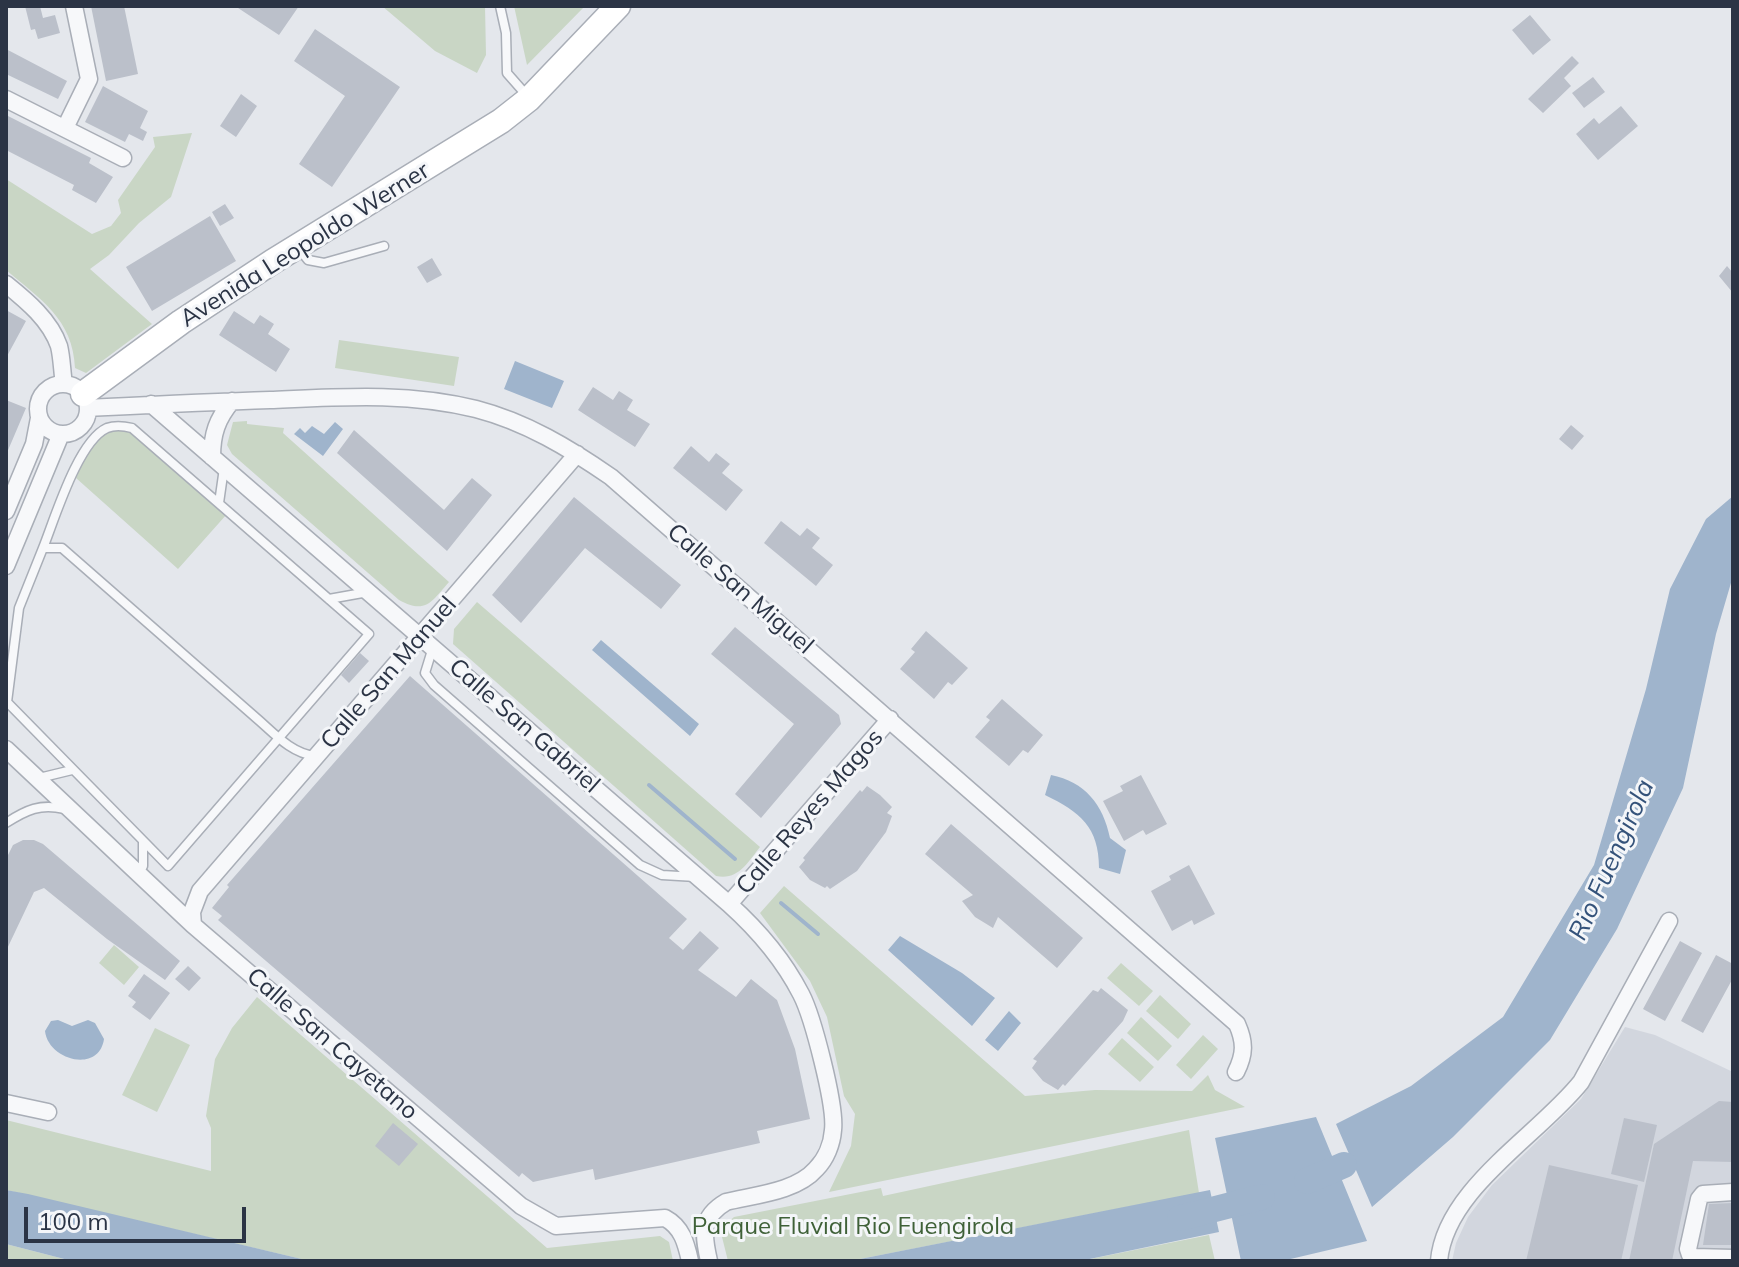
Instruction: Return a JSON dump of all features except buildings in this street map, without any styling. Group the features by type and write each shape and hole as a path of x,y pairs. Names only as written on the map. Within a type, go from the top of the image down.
{"street":[{"path":"65,128 89,79 74,6"},
{"name":"Avenida Leopoldo Werner","path":"78,395 181,322 501,121 529,99 618,6"},
{"path":"6,99 123,158"},
{"path":"6,284 46,322 87,416 77,430 61,434 48,429 39,418"},
{"path":"6,511 34,444 39,402 43,394 56,385 78,395"},
{"name":"Calle San Miguel","path":"78,395 151,404 412,397 505,418 577,454 611,477 1237,1024 1244,1040 1242,1059 1236,1072"},
{"path":"218,462 212,437 220,416 232,401"},
{"name":"Calle San Gabriel","path":"151,404 729,904 772,948 809,1011 830,1095 834,1127 826,1154 818,1168 804,1181 714,1208 705,1231 709,1261"},
{"path":"6,566 61,434"},
{"name":"Calle San Manuel","path":"193,925 192,912 200,891 316,756 427,641 577,454"},
{"name":"Calle Reyes Magos","path":"729,904 890,719"},
{"name":"Calle San Cayetano","path":"6,749 193,925 521,1206 556,1226 665,1218 680,1231 688,1256"},
{"path":"166,900 188,898 200,891"},
{"path":"1439,1256 1457,1212 1477,1185 1565,1102 1581,1082 1669,921"},
{"path":"6,1103 48,1112"},
{"path":"1733,1192 1703,1194 1699,1199 1688,1249 1694,1257 1733,1258"}],"lane":[{"path":"500,6 506,33 507,73 529,99"},
{"path":"298,247 308,260 324,263 384,246"},
{"path":"108,428 132,428 219,503 369,634 168,866 7,702 19,608 85,450 108,428"},
{"path":"218,462 219,503"},
{"path":"43,548 62,548 278,737 299,754 316,756"},
{"path":"329,599 369,592"},
{"path":"427,641 425,673 434,685 649,871 697,877"},
{"path":"38,778 72,770"},
{"path":"6,823 31,808 50,805 71,811"},
{"path":"137,874 143,866 143,841"}],"shaded area":[{"path":"1625,1027 1655,1035 1733,1072 1733,1261 1452,1261 1468,1217 1492,1185 1581,1099"}],"green space":[{"path":"382,6 485,6 486,55 477,73 435,51"},
{"path":"514,6 585,6 527,65"},
{"path":"192,133 171,197 90,269 152,324 86,373 75,368 73,351 61,323 42,301 6,270 6,179 92,234 111,226 121,213 118,200 155,147 153,137"},
{"path":"339,340 459,357 454,386 335,368"},
{"path":"247,421 247,424 284,428 283,433 449,582 428,604 416,606 399,600 232,454 227,445 233,422"},
{"path":"121,429 131,432 227,514 178,569 76,478 98,440"},
{"path":"477,602 760,847 742,869 730,876 716,876 453,644 454,629"},
{"path":"784,886 1025,1096 1095,1090 1192,1091 1208,1075 1215,1090 1245,1107 829,1192 851,1146 855,1114 844,1096 827,1017 810,981 760,913"},
{"path":"114,945 139,967 124,985 99,963"},
{"path":"1121,963 1153,991 1139,1006 1107,978"},
{"path":"1160,995 1191,1024 1178,1039 1146,1011"},
{"path":"257,997 547,1248 660,1236 669,1242 673,1261 310,1261 6,1190 6,1120 211,1171 211,1128 206,1116 215,1059 232,1028"},
{"path":"1141,1017 1172,1046 1158,1061 1127,1033"},
{"path":"155,1028 190,1045 157,1112 122,1095"},
{"path":"1203,1035 1218,1049 1191,1079 1176,1065"},
{"path":"1122,1038 1154,1067 1140,1082 1108,1054"},
{"name":"Parque Fluvial Rio Fuengirola","path":"1189,1130 1199,1193 850,1261 728,1261 720,1229 734,1217 881,1188 883,1196"},
{"name":"Parque Fluvial Rio Fuengirola","path":"1209,1235 1215,1261 1080,1261"},
{"path":"6,1244 72,1261 6,1261"}],"water":[{"path":"515,361 564,381 552,408 504,389"},
{"path":"335,422 343,429 323,456 294,434 300,428 305,433 312,426 324,434"},
{"path":"1733,496 1733,576 1716,634 1683,788 1617,929 1550,1040 1453,1137 1372,1207 1336,1124 1411,1086 1503,1017 1594,865 1646,689 1670,589 1706,519"},
{"path":"601,640 699,724 690,736 592,650"},
{"path":"1051,775 1074,783 1091,796 1103,815 1110,838 1126,850 1120,874 1099,868 1095,842 1085,822 1045,795"},
{"path":"900,936 962,973 995,998 972,1026 888,950"},
{"path":"1009,1011 1021,1023 998,1051 985,1040"},
{"path":"58,1020 72,1026 88,1020 95,1023 104,1039 100,1050 93,1057 84,1059 64,1056 48,1041 45,1031 51,1021"},
{"path":"1316,1117 1367,1241 1282,1261 1241,1261 1215,1138"},
{"path":"6,1190 310,1261 72,1261 6,1244"},
{"path":"1210,1190 1219,1232 1080,1261 850,1261"}],"waterway":[{"path":"649,785 735,859"},
{"path":"781,903 818,934"},
{"name":"Rio Fuengirola","path":"1307,1181 1344,1165"},
{"name":"Rio Fuengirola","path":"1180,1218 1262,1197"}]}
